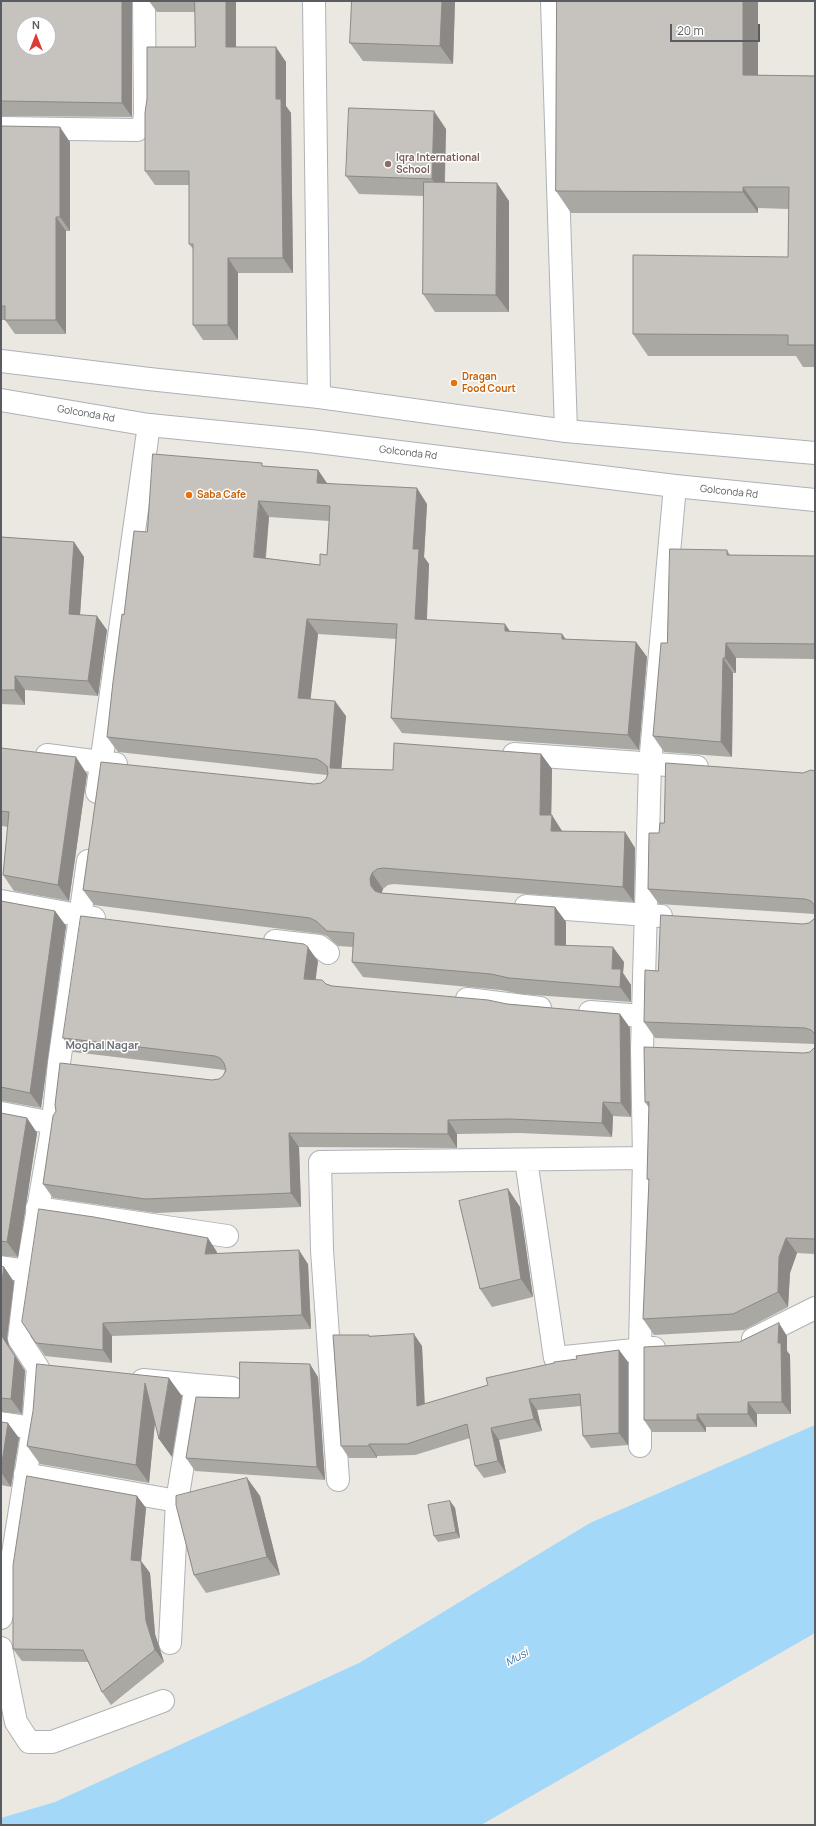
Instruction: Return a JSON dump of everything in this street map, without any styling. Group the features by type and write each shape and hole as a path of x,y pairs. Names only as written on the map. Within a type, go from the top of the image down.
{"street":[{"path":"1,128 137,130 144,123 145,114 144,1"},
{"path":"314,1 319,397"},
{"path":"552,1 566,431"},
{"path":"1,361 319,397 566,431 815,453"},
{"name":"Golconda Rd","path":"1,400 150,425 318,442 675,486 815,500"},
{"path":"95,809 150,425"},
{"path":"640,1446 640,1348 644,1158 642,1050 647,916 650,764 675,486"},
{"path":"27,752 132,766"},
{"path":"493,752 721,769"},
{"path":"1,1618 5,1604 33,1428 46,1369 19,1339 28,1271 53,1122 59,1064 91,839"},
{"path":"1,901 80,916 111,920"},
{"path":"504,904 677,918"},
{"path":"257,938 319,946 328,953"},
{"path":"445,997 565,1010 643,1016"},
{"path":"642,1050 665,1050"},
{"path":"59,1064 82,1066"},
{"path":"1,1113 53,1122"},
{"path":"338,1480 322,1250 320,1162 644,1158"},
{"path":"526,1160 555,1358 670,1346"},
{"path":"38,1208 227,1236"},
{"path":"1,1267 28,1271"},
{"path":"731,1343 747,1342 815,1308"},
{"path":"125,1378 232,1388"},
{"path":"170,1643 177,1501 196,1385"},
{"path":"1,1423 33,1428"},
{"path":"25,1474 177,1501"},
{"path":"1,1648 16,1722 29,1742 52,1742 163,1701"}],"water":[{"name":"Musi","path":"815,1425 815,1633 481,1825 1,1825 1,1818 55,1802 359,1663 590,1523"}],"building":[{"path":"1,1 122,1 122,103 1,101"},
{"path":"195,1 226,1 226,47 276,47 276,99 281,99 283,258 228,258 228,325 193,325 193,244 189,244 189,171 145,171 147,47 195,47"},
{"path":"352,1 442,1 440,46 350,43"},
{"path":"557,1 743,1 743,75 815,76 815,345 788,345 788,335 633,334 633,255 788,257 789,187 743,187 743,192 556,191"},
{"path":"349,108 434,111 432,179 346,176"},
{"path":"1,126 60,127 60,217 56,217 56,320 5,320 5,306 1,306"},
{"path":"424,182 497,183 496,295 423,294"},
{"path":"153,454 262,463 262,466 318,470 317,483 417,488 413,549 419,549 415,619 505,624 505,631 562,634 562,639 636,642 628,735 391,718 397,624 307,619 298,698 335,701 330,768 393,770 394,743 541,754 540,815 552,815 551,831 625,832 623,887 383,868 377,869 372,873 370,879 371,886 375,891 381,893 555,907 555,945 613,947 612,969 621,969 620,987 509,978 491,974 352,962 354,933 327,931 316,921 310,918 83,890 101,762 314,784 321,783 326,779 328,774 327,766 317,759 107,737 134,531 147,532","holes":["259,501 330,506 327,555 320,554 320,565 254,557"]},
{"path":"1,537 74,542 69,614 97,616 88,681 15,676 15,690 1,690"},
{"path":"670,549 727,550 727,555 815,556 815,644 726,643 725,658 723,658 721,742 653,736 661,643 667,643"},
{"path":"1,748 76,757 58,885 3,875 9,812 1,811"},
{"path":"666,763 803,773 811,770 815,771 815,906 811,901 805,899 648,889 649,833 659,833 660,823 664,823"},
{"path":"1,901 55,911 30,1093 1,1087"},
{"path":"661,915 803,924 809,923 815,917 815,1034 811,1030 805,1028 644,1022 645,970 658,971"},
{"path":"81,916 304,944 308,947 304,979 322,980 326,984 332,986 620,1014 621,1103 603,1102 602,1123 510,1119 448,1120 448,1134 289,1133 291,1193 145,1199 43,1184 53,1116 56,1111 55,1105 60,1063 212,1080 219,1079 223,1076 226,1070 224,1063 220,1058 215,1056 63,1038"},
{"path":"644,1047 804,1053 810,1052 815,1047 815,1239 786,1238 779,1257 778,1292 733,1314 643,1319 649,1179 647,1179 649,1102 645,1102"},
{"path":"1,1113 27,1118 7,1242 1,1241"},
{"path":"508,1189 521,1279 480,1289 459,1201"},
{"path":"39,1209 94,1217 208,1238 205,1254 299,1250 302,1315 103,1323 103,1350 36,1343 22,1322"},
{"path":"1,1266 4,1267 1,1287"},
{"path":"779,1323 778,1343 781,1343 782,1402 748,1402 748,1414 697,1414 697,1420 644,1420 644,1347 739,1342"},
{"path":"414,1334 417,1406 488,1385 486,1378 554,1362 577,1359 576,1356 619,1350 619,1433 583,1436 580,1394 529,1399 534,1419 491,1428 498,1461 475,1466 467,1424 407,1444 341,1446 333,1335 369,1336"},
{"path":"1,1335 15,1356 11,1399 1,1398"},
{"path":"240,1362 310,1364 317,1467 186,1458 196,1397 239,1398"},
{"path":"37,1364 169,1378 159,1439 145,1383 136,1465 27,1446 33,1411"},
{"path":"1,1422 8,1423 1,1469"},
{"path":"27,1476 137,1496 131,1560 141,1561 146,1621 155,1650 102,1692 83,1650 13,1649 13,1566"},
{"path":"247,1478 267,1557 194,1575 176,1505 176,1496"},
{"path":"450,1501 456,1532 434,1536 428,1505"}],"place":[{"name":"Iqra International School","path":"388,164"},
{"name":"Dragan Food Court","path":"454,383"},
{"name":"Saba Cafe","path":"189,495"}],"district":[{"name":"Moghal Nagar","path":"102,1046"}]}
